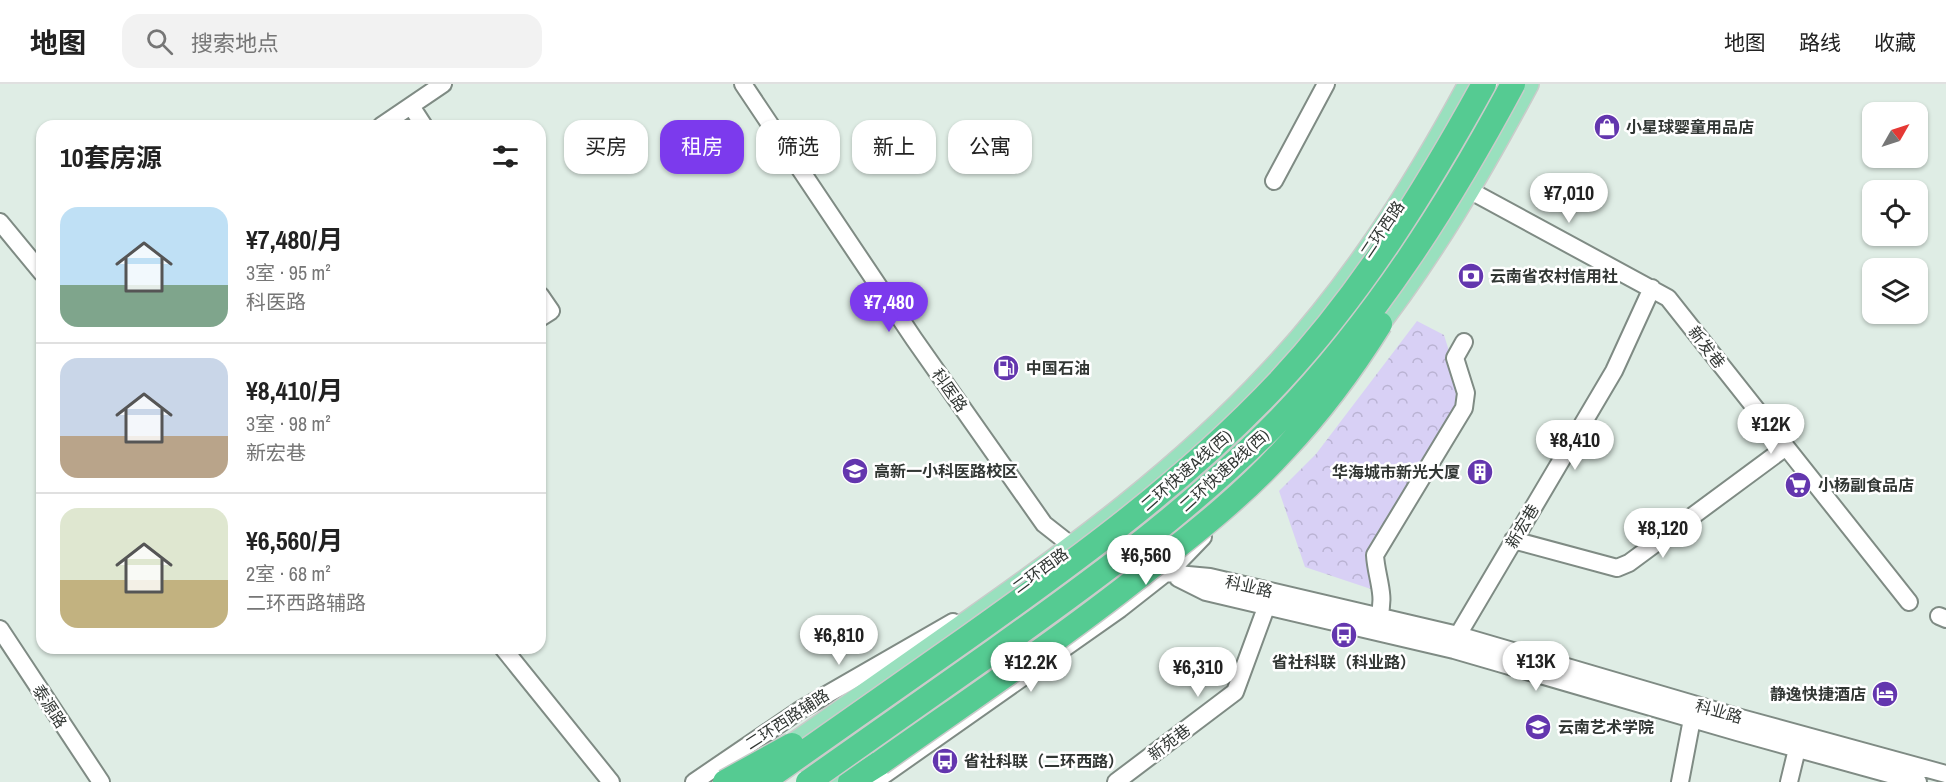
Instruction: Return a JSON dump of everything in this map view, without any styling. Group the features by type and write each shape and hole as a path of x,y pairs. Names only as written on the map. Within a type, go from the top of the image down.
{"highway":[{"name":"二环快速A线(西)","path":"762,782 1050,579 1135,514 1211,449 1274,387 1334,317 1385,249 1433,175 1484,84"},
{"name":"二环快速B线(西)","path":"808,782 1088,583 1152,534 1222,474 1275,424 1338,354 1397,278 1441,211 1513,84"},
{"path":"850,782 877,773 1134,582 1261,474 1310,421 1363,350 1410,273 1441,211"},
{"path":"725,782 916,674"}],"main road":[{"name":"二环西路","path":"740,782 1072,546 1152,484 1241,402 1292,347 1345,283 1422,168 1469,84"},
{"path":"830,782 1133,566 1252,465 1309,407 1359,349 1413,279 1469,190 1528,84"}],"street":[{"path":"390,120 443,84"},
{"name":"科医路","path":"743,84 914,339 1044,524 1072,546 1133,566 1166,573"},
{"path":"1274,181 1326,84"},
{"path":"411,106 420,120"},
{"name":"新发巷","path":"1469,190 1668,298 1909,602"},
{"path":"0,222 36,266"},
{"name":"新宏巷","path":"1458,635 1614,371 1652,288"},
{"path":"1378,616 1382,607 1382,593 1375,555 1464,408 1466,393 1455,358 1464,342"},
{"path":"1513,540 1617,568 1629,563 1786,447"},
{"path":"877,773 1055,656 1166,573 1185,557 1208,531 1252,465"},
{"name":"科业路","path":"1166,573 1210,577 1458,635 1741,718 1946,774"},
{"name":"科业路","path":"1166,573 1206,592 1454,650 1918,782"},
{"name":"二环西路辅路","path":"694,782 774,726 819,698 1010,592"},
{"name":"新苑巷","path":"1116,782 1235,692 1267,605"},
{"name":"泰源路","path":"0,629 7,652 100,782"},
{"path":"508,654 611,782"},
{"path":"1680,782 1692,719"},
{"path":"1789,782 1797,749"}],"green space":[{"path":"1417,321 1444,335 1464,399 1370,544 1377,591 1305,567 1279,491 1316,454"}],"place":[{"name":"小星球婴童用品店","path":"1607,127"},
{"name":"云南省农村信用社","path":"1471,276"},
{"name":"中国石油","path":"1006,368"},
{"name":"高新一小科医路校区","path":"855,471"},
{"name":"华海城市新光大厦","path":"1480,472"},
{"name":"小杨副食品店","path":"1798,485"},
{"name":"省社科联（科业路）","path":"1344,635"},
{"name":"静逸快捷酒店","path":"1885,694"},
{"name":"云南艺术学院","path":"1538,727"},
{"name":"省社科联（二环西路）","path":"945,761"}]}
